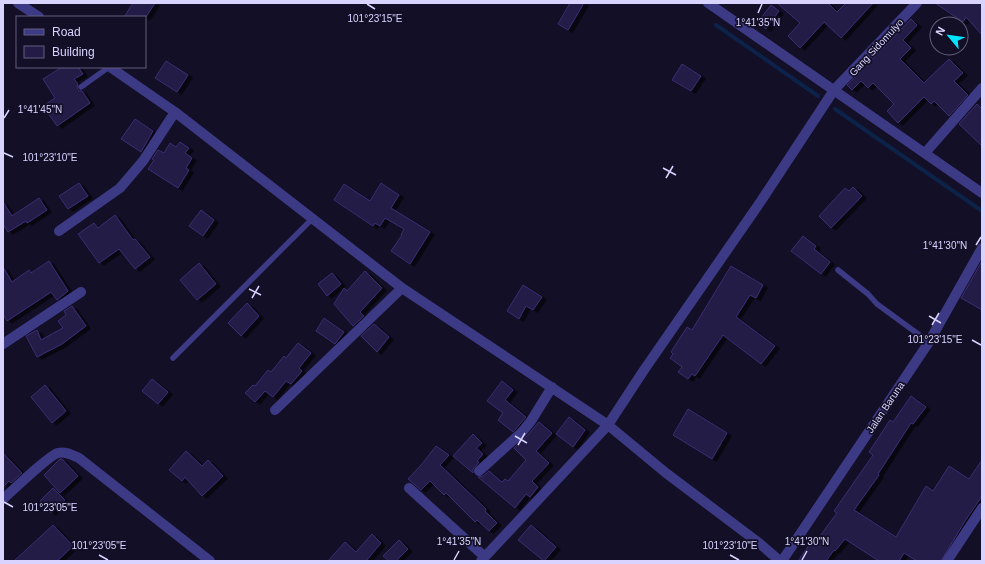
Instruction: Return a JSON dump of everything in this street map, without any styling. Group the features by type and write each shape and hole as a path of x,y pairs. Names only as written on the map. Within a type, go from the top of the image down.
{"street":[{"path":"708,3 982,193"},
{"name":"Gang Sidomulyo","path":"483,559 608,425 644,370 761,201 834,90 917,3"},
{"path":"24,4 38,16"},
{"path":"111,68 175,112 402,288 608,425 666,474 781,561"},
{"path":"925,153 982,88"},
{"path":"59,231 120,188 143,161 175,112"},
{"name":"Jalan Baruna","path":"781,561 929,342 982,248"},
{"path":"275,410 402,288"},
{"path":"3,344 82,292"},
{"path":"479,471 522,432 531,421 552,387"},
{"path":"3,499 56,453 64,452 79,458 210,561"},
{"path":"410,488 483,559"},
{"path":"947,561 982,508"}],"lane":[{"path":"82,87 109,68"},
{"path":"173,358 312,219"},
{"path":"838,270 868,294 877,304 929,342"}],"building":[{"path":"133,3 155,3 146,17 125,16"},
{"path":"570,3 584,3 568,30 558,24"},
{"path":"777,3 828,3 837,12 846,3 873,3 841,38 824,22 800,48 788,36 800,23"},
{"path":"935,3 982,3 982,35 969,20 969,16 954,16"},
{"path":"771,5 779,11 766,29 758,22"},
{"path":"911,19 917,25 903,40 911,48 900,59 924,83 949,59 963,73 954,81 968,95 949,116 934,101 931,104 924,97 898,123 887,111 894,104 873,83 868,88 861,81 852,90 847,85"},
{"path":"166,61 188,75 177,92 155,78"},
{"path":"682,64 701,76 691,91 672,80"},
{"path":"60,68 79,68 83,74 74,79 78,84 77,88 79,91 82,91 90,103 57,126 43,106 55,98 43,79"},
{"path":"977,104 982,109 982,146 959,124"},
{"path":"135,119 153,131 141,152 121,139"},
{"path":"180,142 189,148 185,153 192,158 186,168 189,170 178,188 148,169 158,150 164,153 170,143 176,147"},
{"path":"79,183 88,196 68,209 59,196"},
{"path":"381,183 399,195 391,208 430,232 410,264 391,251 402,235 404,229 385,218 380,226 375,223 373,226 334,200 344,184 370,201"},
{"path":"853,187 862,196 831,228 819,216 845,188 849,191"},
{"path":"39,198 47,210 27,223 26,221 8,232 3,224 3,202 12,216"},
{"path":"201,210 214,220 203,236 189,226"},
{"path":"115,215 133,240 135,239 150,257 135,269 119,249 99,263 78,234 94,223 98,228"},
{"path":"803,236 816,246 814,249 830,262 821,274 791,251"},
{"path":"49,261 68,291 57,300 51,292 7,321 3,314 3,267 12,282 29,270 31,273"},
{"path":"982,261 982,310 961,298"},
{"path":"199,263 216,284 197,300 180,280"},
{"path":"731,266 763,285 756,298 750,295 736,317 775,346 761,364 723,335 695,376 692,374 688,379 678,372 682,367 670,358 673,354 671,352 687,327 692,330"},
{"path":"365,271 382,288 360,312 364,316 353,326 334,304 344,288 347,291"},
{"path":"332,273 341,284 327,296 318,284"},
{"path":"523,285 542,297 533,310 526,306 519,319 507,311"},
{"path":"247,303 259,316 241,336 228,323"},
{"path":"72,306 86,326 62,344 37,357 26,336 37,330 41,340 63,328 58,321 66,315 64,311"},
{"path":"324,318 344,332 335,344 316,331"},
{"path":"374,324 389,337 377,352 361,336"},
{"path":"298,343 311,353 299,368 302,371 291,384 286,381 273,397 265,391 255,402 245,393 253,385 255,386 268,370 271,372 284,356 286,358"},
{"path":"152,379 168,392 158,404 142,391"},
{"path":"502,381 513,390 505,400 526,417 513,432 498,420 503,413 487,401"},
{"path":"45,385 66,411 52,423 31,397"},
{"path":"911,396 926,407 913,424 911,423 878,474 879,475 854,510 896,537 926,486 933,491 949,466 969,479 982,460 982,496 941,561 917,561 904,553 899,561 879,561 845,539 826,561 798,561 814,538 817,540 837,513 834,511 873,455 869,452 890,420 893,422"},
{"path":"688,409 727,433 712,459 673,435"},
{"path":"569,417 585,430 573,447 556,434"},
{"path":"539,422 552,433 536,451 549,463 532,481 538,487 530,497 526,494 515,508 478,477 483,476 489,471 502,482 505,479 508,481 526,460 514,448"},
{"path":"473,434 482,443 476,448 483,454 477,461 479,462 473,469 473,473 453,456"},
{"path":"436,446 449,455 440,465 486,509 485,511 497,523 489,531 477,520 475,522 446,493 444,495 430,481 421,490 408,479"},
{"path":"186,451 202,466 208,460 223,476 202,496 185,477 182,481 169,470"},
{"path":"3,453 22,473 11,483 9,481 3,487"},
{"path":"60,459 62,459 78,476 60,493 44,475"},
{"path":"53,488 65,500 51,513 40,501"},
{"path":"53,525 73,546 57,561 14,561"},
{"path":"531,525 556,547 544,561 518,540"},
{"path":"372,534 381,543 366,561 328,561 345,542 356,552"},
{"path":"399,540 408,549 396,561 389,561 383,556"}],"waterway":[{"path":"716,25 818,96"},
{"path":"835,109 982,211"}]}
